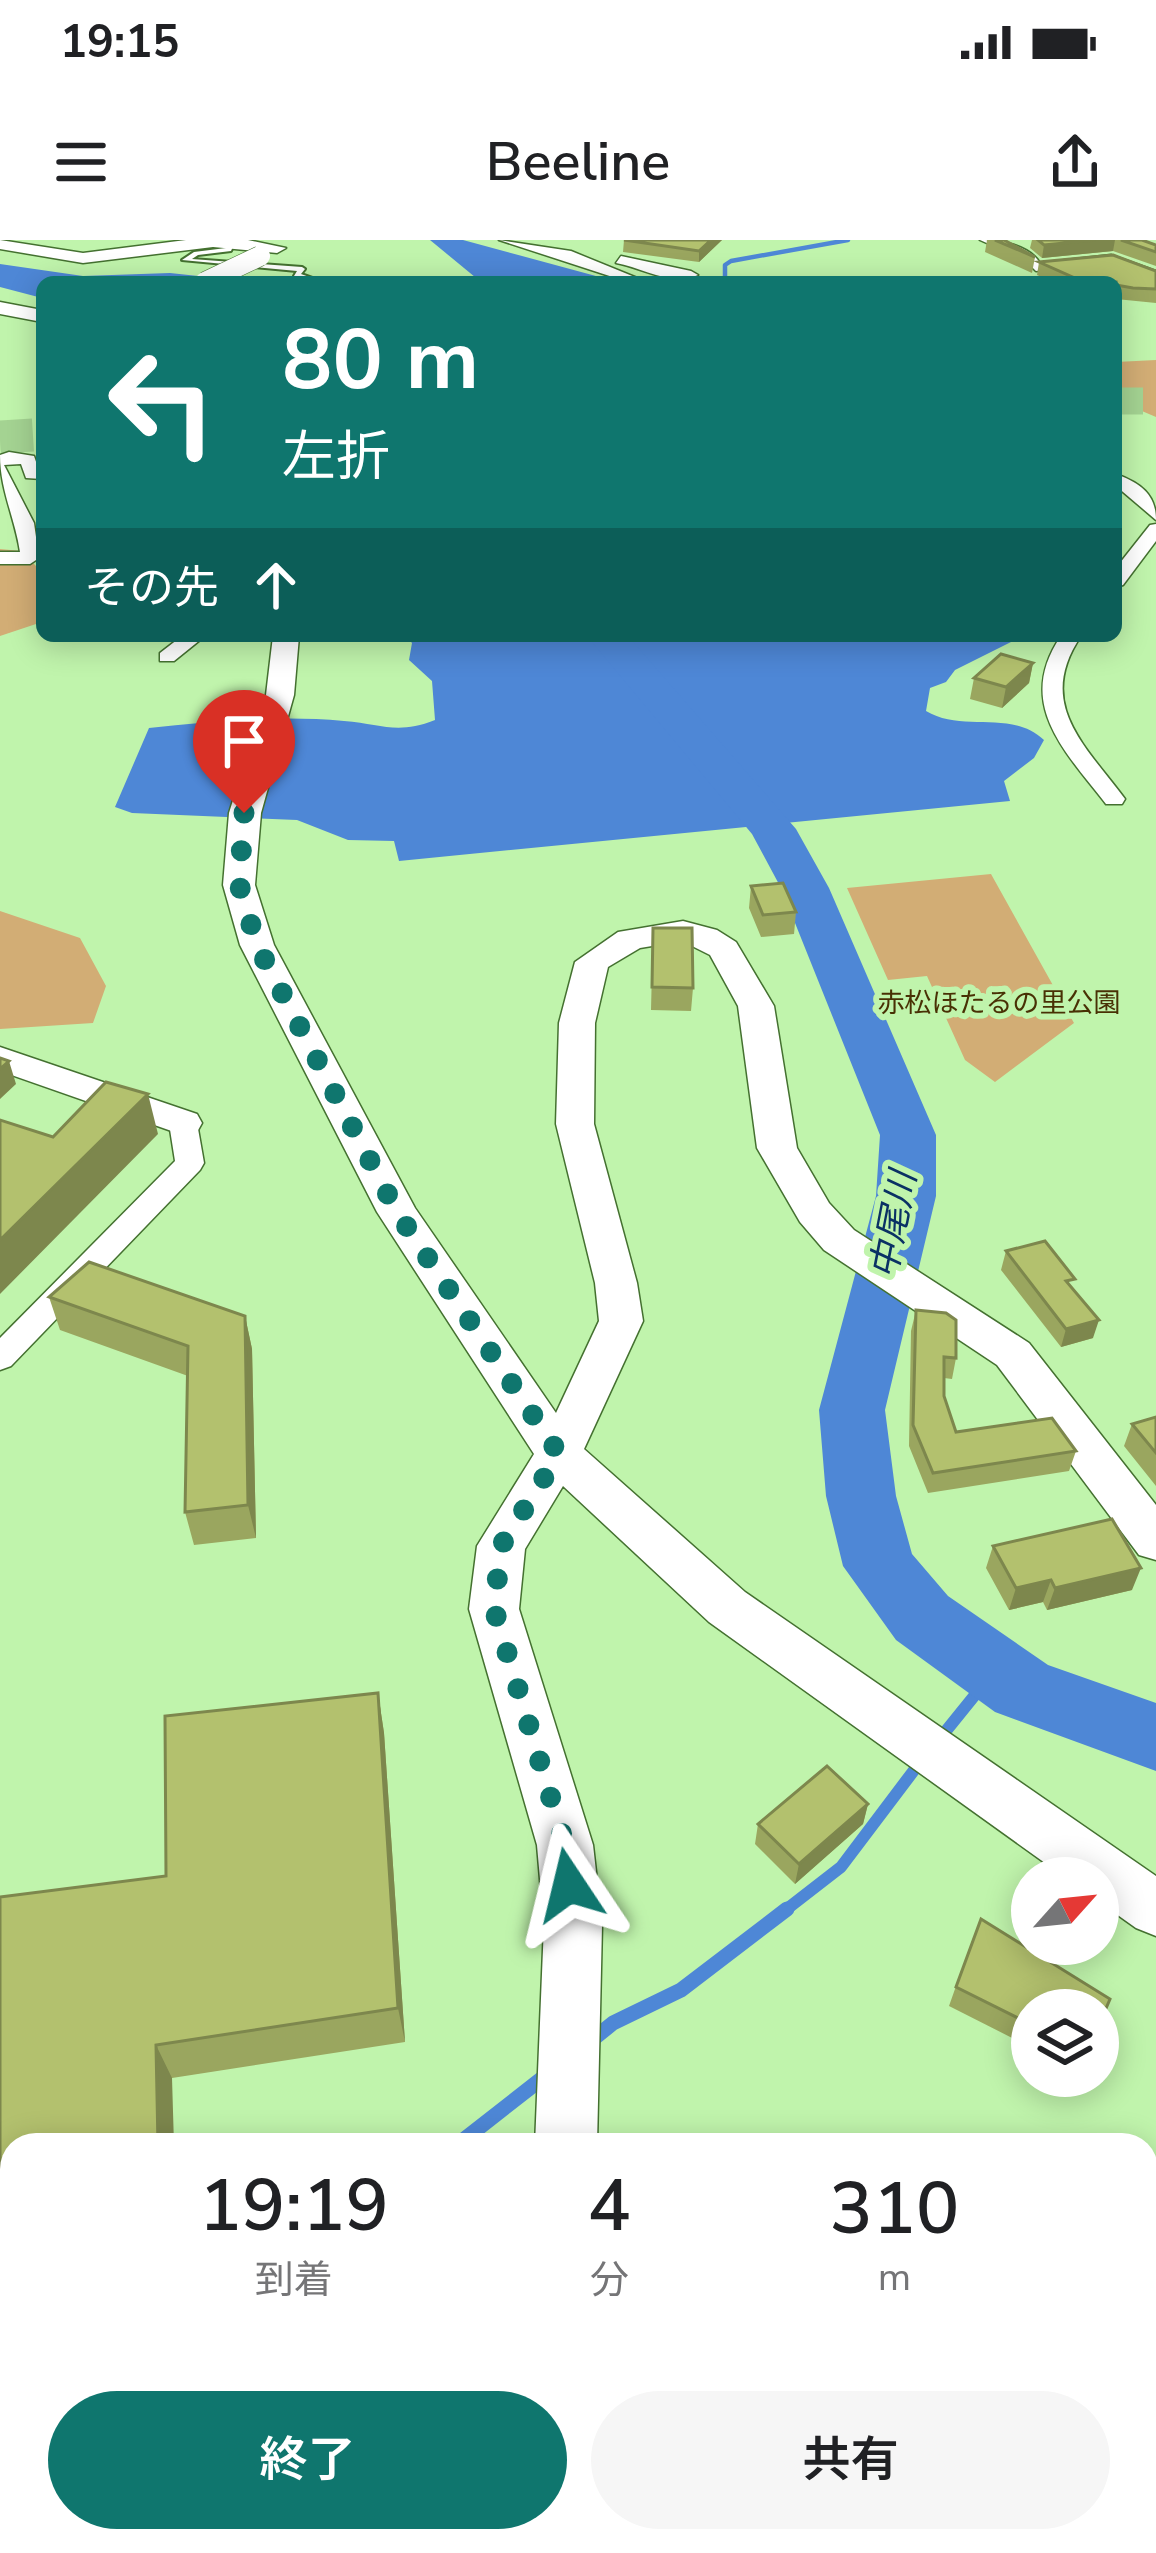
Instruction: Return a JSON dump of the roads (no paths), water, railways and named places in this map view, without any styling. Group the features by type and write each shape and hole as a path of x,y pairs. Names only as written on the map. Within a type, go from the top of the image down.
{"street":[{"path":"505,240 566,254 670,263"},
{"path":"986,240 1030,257 1036,270 1050,276"},
{"path":"1000,240 1030,252 1036,270"},
{"path":"0,244 83,258 232,242 277,248"},
{"path":"218,276 277,248"},
{"path":"1075,248 1092,257 1136,265 1156,277"},
{"path":"566,254 624,276"},
{"path":"1036,270 1092,257"},
{"path":"642,263 660,274 686,276"},
{"path":"0,308 36,315"},
{"path":"0,558 30,558 25,523 0,465 9,457 28,460 36,474"},
{"path":"1122,483 1139,493 1156,514"},
{"path":"1122,573 1156,529"},
{"path":"167,657 187,642"},
{"path":"285,642 280,695 244,813 239,884 257,945 397,1212 559,1454 727,1607 1156,1909"},
{"path":"1068,642 1049,674 1052,712 1114,799"},
{"path":"566,2133 573,1925 565,1845 494,1609 501,1546 559,1454 621,1321 616,1283 575,1124 577,1023 592,962 631,939 683,931 724,949 755,1006 777,1148 814,1212 839,1240 1013,1354 1156,1540"},
{"path":"0,1058 183,1123 190,1163 0,1358"}],"lane":[{"path":"232,242 229,250 185,260 302,269 296,275 300,276"}],"water":[{"path":"430,240 463,240 596,276 474,276"},
{"path":"0,264 83,276 36,276 36,296 0,287"},
{"path":"170,273 198,276 83,276"},
{"path":"1011,642 930,688 926,711 955,720 1017,725 1044,740 1034,758 1004,781 1010,801 399,861 394,841 348,840 297,820 132,813 115,807 149,728 296,719 400,728 435,720 432,681 409,660 412,643"}],"waterway":[{"path":"725,276 725,265 731,261 848,240"},
{"name":"中尾川","path":"612,642 773,829 805,888 908,1135 906,1196 852,1410 861,1496 879,1566 922,1618 1022,1689 1156,1737"},
{"path":"937,1742 996,1669"},
{"path":"783,1912 841,1867 921,1761"},
{"path":"592,2040 613,2023 681,1990 787,1909"},
{"path":"472,2133 549,2073"}],"tunnel":[{"path":"1122,401 1156,401"},
{"path":"33,435 0,437 36,435"}],"park label":[{"name":"赤松ほたるの里公園","path":"999,1003"}]}
